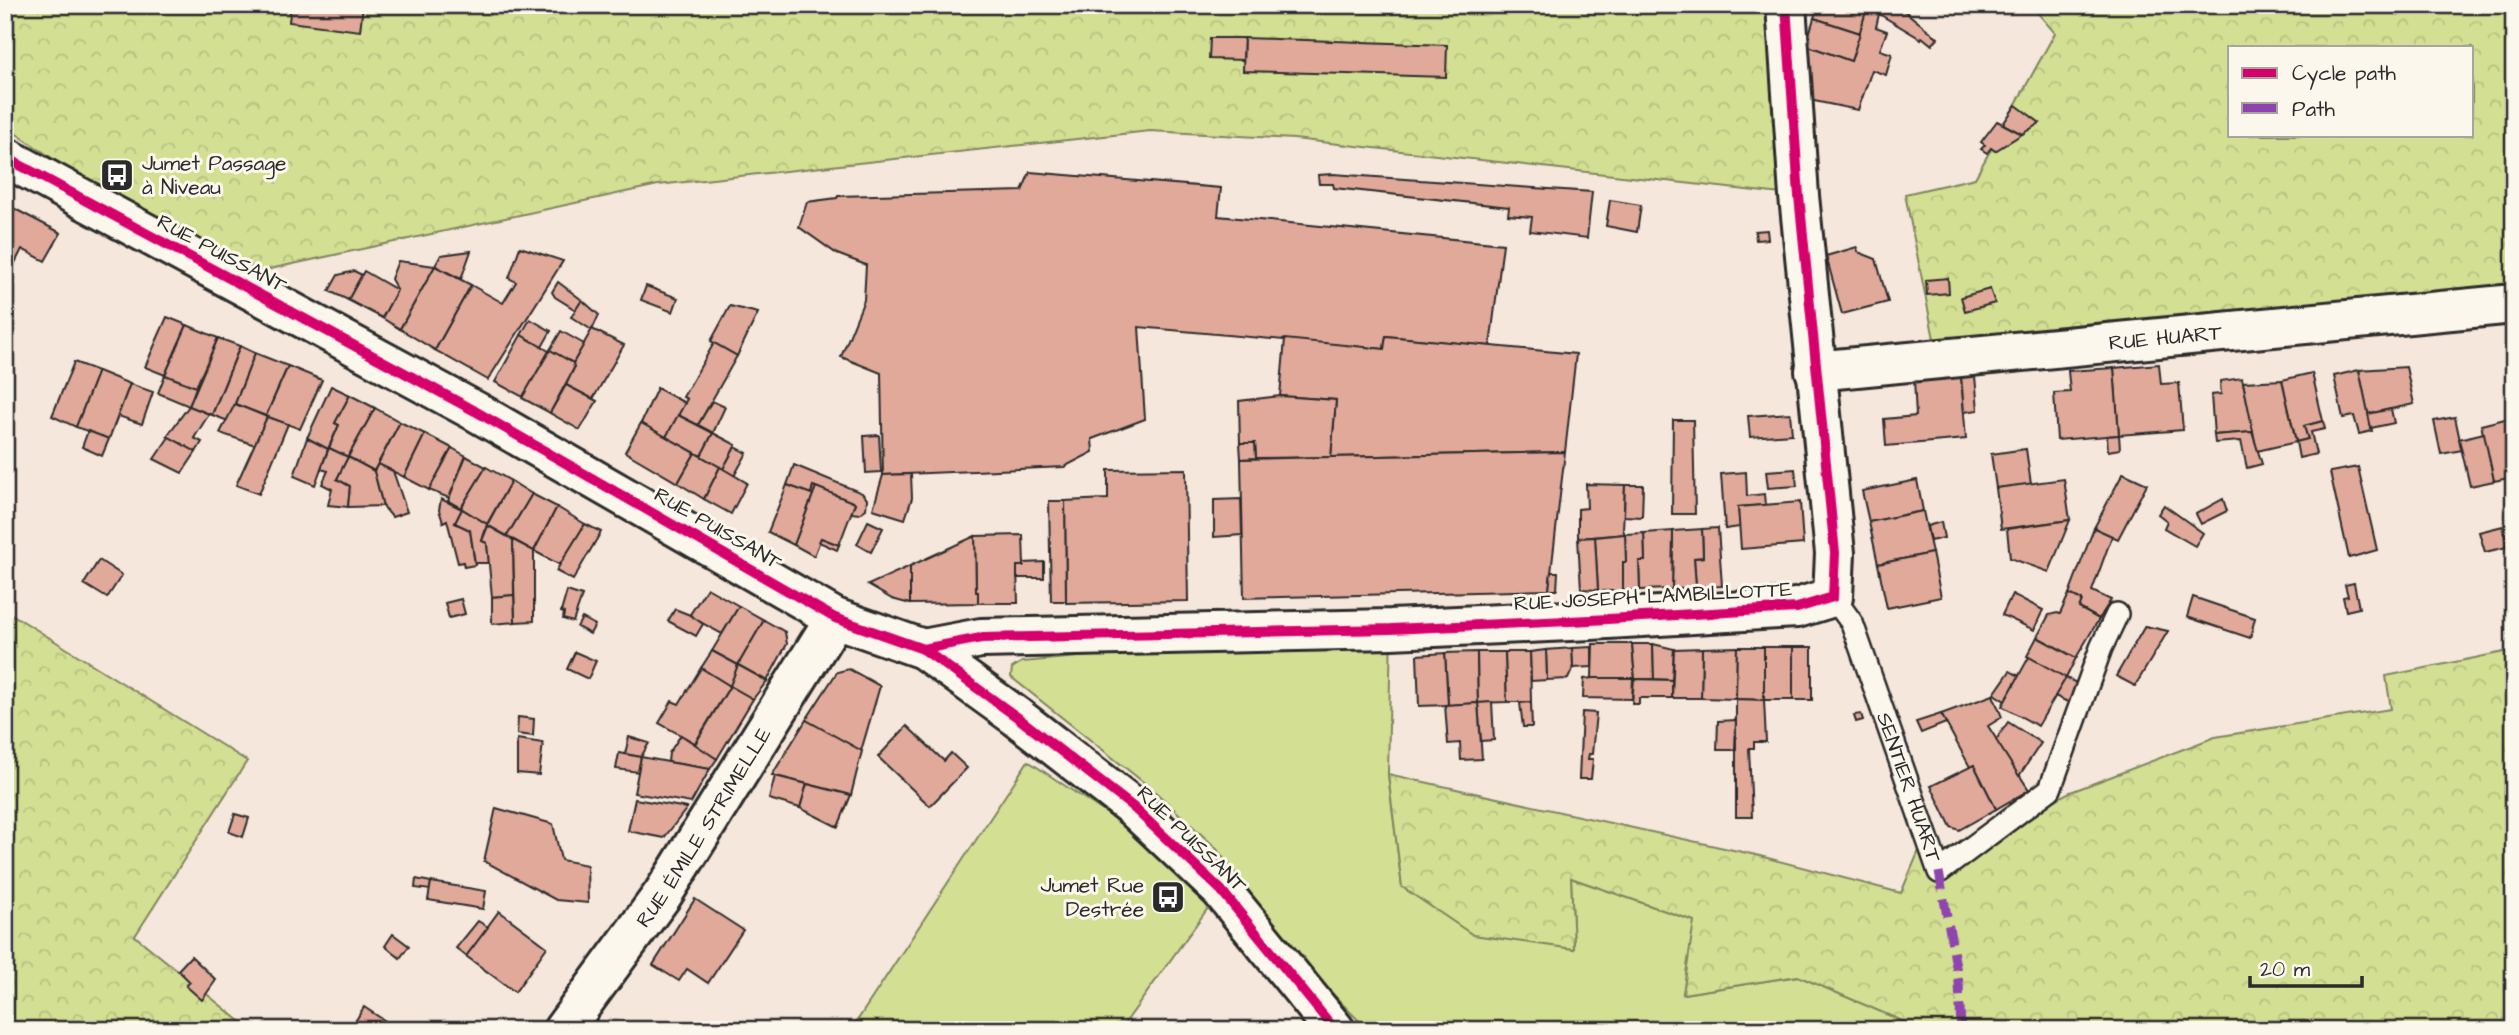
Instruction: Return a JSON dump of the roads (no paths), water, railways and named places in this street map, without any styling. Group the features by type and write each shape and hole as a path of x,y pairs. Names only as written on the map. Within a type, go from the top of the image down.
{"street":[{"path":"1786,5 1799,195 1835,553 1833,597"},
{"name":"RUE PUISSANT","path":"5,157 475,411 835,618 923,649 1017,717 1133,807 1221,890 1335,1030"},
{"name":"RUE HUART","path":"1815,371 2514,304"},
{"name":"RUE JOSEPH LAMBILLOTTE","path":"923,649 981,638 1391,629 1618,619 1797,608 1833,597"},
{"name":"RUE ÉMILE STRIMELLE","path":"563,1030 663,894 835,618"}],"lane":[{"name":"SENTIER HUART","path":"1833,597 1853,624 1938,872 2050,789 2101,648 2117,614"}],"place":[{"name":"Jumet Passage à Niveau","path":"117,175"},
{"name":"Jumet Rue Destrée","path":"1168,897"}]}
